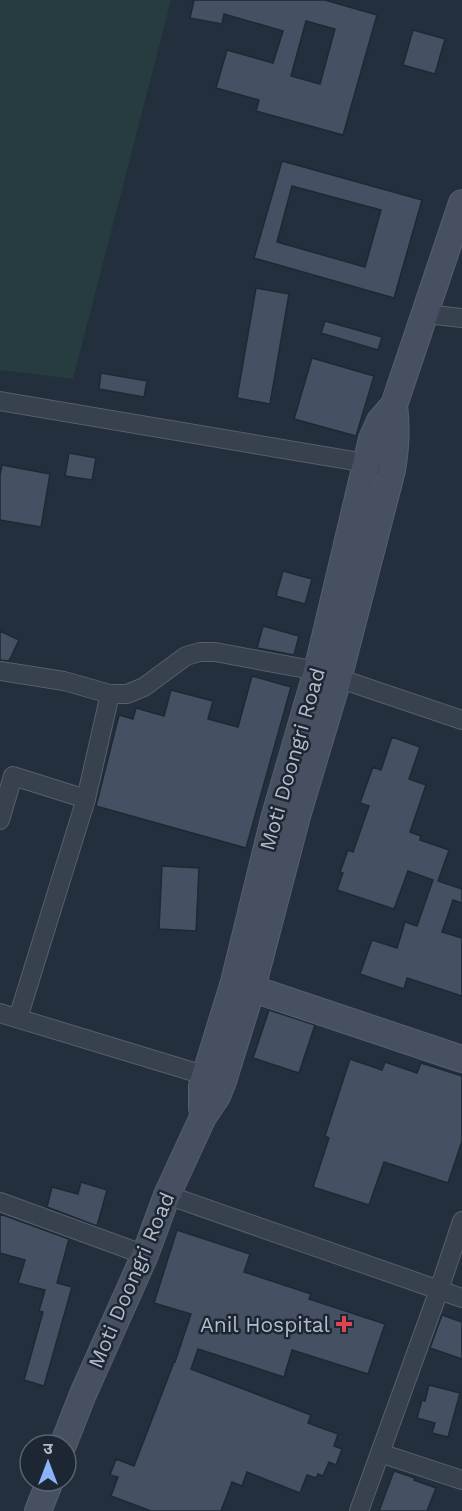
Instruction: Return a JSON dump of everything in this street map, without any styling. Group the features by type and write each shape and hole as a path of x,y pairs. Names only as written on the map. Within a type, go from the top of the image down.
{"street":[{"name":"Moti Doongri Road","path":"327,675 372,439 380,421 394,405 462,203"},
{"path":"426,314 462,318"},
{"path":"0,401 366,463 392,470"},
{"name":"Moti Doongri Road","path":"68,1433 145,1254 166,1195 203,1117 202,1086 214,1078 243,985 291,799 327,675 392,470 397,428 394,405"},
{"path":"0,671 64,681 110,694 126,694 144,687 186,656 200,652 215,652 327,675 462,720"},
{"path":"18,1018 86,799 110,694"},
{"path":"0,820 7,773 86,799"},
{"path":"243,985 462,1059"},
{"path":"0,1013 214,1078"},
{"path":"166,1195 462,1298"},
{"path":"0,1202 145,1254"},
{"path":"358,1511 462,1221"},
{"path":"380,1453 462,1480"},
{"path":"38,1511 45,1493"}],"green space":[{"path":"0,0 171,0 73,379 0,370"}],"building":[{"path":"194,0 325,0 377,15 343,135 256,111 259,100 216,88 227,50 273,63 283,31 224,14 222,24 190,18","holes":["306,21 335,29 320,84 291,76"]},
{"path":"413,30 445,39 435,74 403,65"},
{"path":"282,161 422,200 394,298 254,258","holes":["292,186 381,210 365,267 277,242"]},
{"path":"256,288 289,294 270,404 237,398"},
{"path":"325,321 382,337 378,350 321,333"},
{"path":"312,358 374,376 356,436 294,419"},
{"path":"101,373 147,381 144,397 99,389"},
{"path":"69,453 96,458 92,480 65,476"},
{"path":"2,465 50,474 41,527 0,520"},
{"path":"283,571 312,579 305,604 276,596"},
{"path":"263,626 299,636 294,655 257,648"},
{"path":"0,631 19,640 9,661 0,660"},
{"path":"252,676 291,687 246,848 96,806 119,715 133,719 136,708 164,716 171,690 213,701 208,719 238,727"},
{"path":"392,737 420,747 409,779 426,785 410,832 421,836 420,840 449,850 438,881 462,889 462,903 453,900 442,932 462,938 462,996 407,978 404,989 360,974 372,940 397,948 405,922 417,926 433,880 408,871 394,909 337,890 343,873 340,872 348,850 353,852 369,806 360,803 373,767 381,770"},
{"path":"162,866 199,868 196,931 159,929"},
{"path":"269,1010 315,1025 299,1073 253,1058"},
{"path":"350,1059 382,1070 385,1062 417,1073 421,1063 462,1076 462,1141 448,1183 384,1162 369,1205 313,1187 329,1138 325,1136"},
{"path":"81,1182 107,1190 97,1226 47,1207 52,1187 78,1194"},
{"path":"0,1214 69,1239 57,1283 72,1287 44,1386 24,1380 43,1312 39,1311 45,1290 18,1283 25,1260 0,1253"},
{"path":"177,1230 250,1254 244,1272 311,1294 309,1299 385,1324 368,1374 292,1350 284,1377 198,1349 191,1369 311,1415 308,1423 338,1434 334,1446 342,1449 336,1465 329,1462 323,1476 318,1474 316,1478 307,1475 300,1493 247,1472 242,1486 232,1482 221,1511 151,1511 111,1496 118,1477 110,1475 116,1459 134,1466 175,1362 191,1314 154,1303"},
{"path":"442,1315 462,1322 462,1359 430,1348"},
{"path":"429,1385 460,1393 448,1437 432,1433 435,1423 417,1418"},
{"path":"394,1471 436,1488 427,1511 379,1511"}],"place":[{"name":"Anil Hospital","path":"344,1324"}]}
